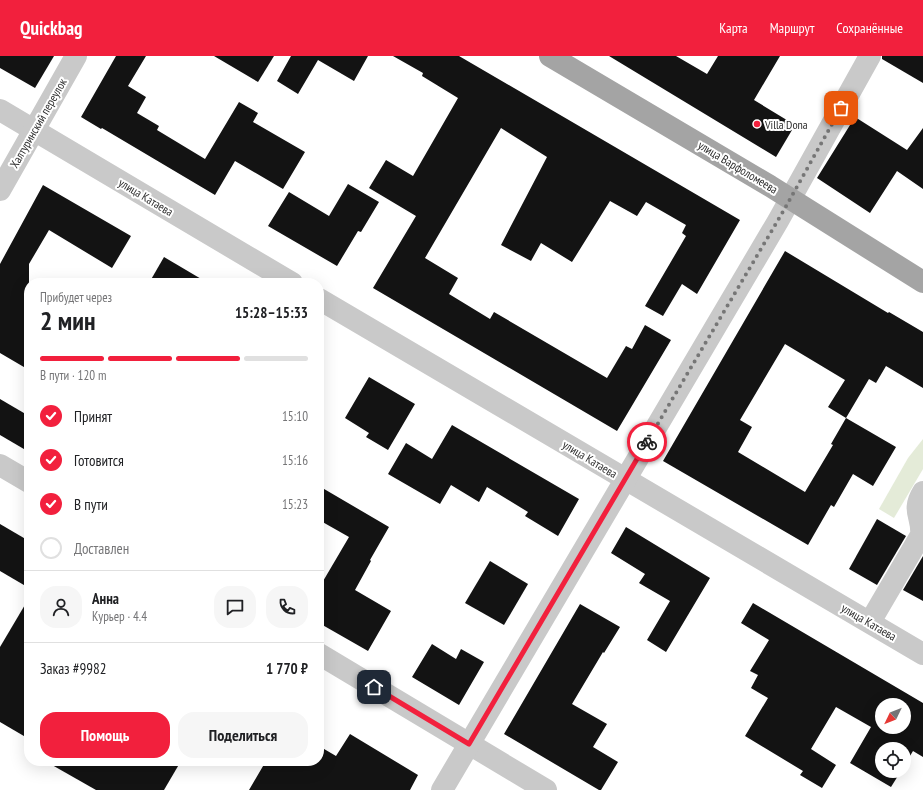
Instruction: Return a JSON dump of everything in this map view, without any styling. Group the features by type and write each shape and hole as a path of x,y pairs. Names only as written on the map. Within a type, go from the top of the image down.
{"main road":[{"name":"улица Варфоломеева","path":"550,56 790,199 923,282"}],"street":[{"name":"Халтуринский переулок","path":"0,190 76,56"},
{"path":"442,790 790,199 870,56"},
{"name":"улица Катаева","path":"0,110 284,278"},
{"name":"улица Катаева","path":"324,302 923,654"},
{"path":"0,465 24,479"},
{"path":"870,622 921,535 923,530 918,503 923,492"},
{"path":"324,657 546,790"}],"green space":[{"path":"923,439 923,469 894,518 879,509 908,458"}],"building":[{"path":"0,56 54,56 35,88 0,68"},
{"path":"116,56 146,56 128,86 146,97 137,113 159,126 157,130 205,159 239,102 258,113 253,122 305,152 283,189 235,161 215,195 81,117"},
{"path":"214,56 274,56 258,82"},
{"path":"291,56 368,56 354,81 318,60 298,94 277,81"},
{"path":"393,56 459,56 740,220 697,294 682,284 663,316 645,306 686,236 682,233 686,225 646,202 637,216 610,201 572,262 541,243 531,261 501,245 547,157 501,128 425,258 458,278 449,294 490,319 494,312 607,378 626,346 632,349 645,325 671,340 617,431 373,288 416,216 369,188 386,160 413,176 458,98 422,76 423,73"},
{"path":"609,56 676,56 707,74 718,56 780,56 754,100 795,125 776,157"},
{"path":"882,56 923,56 923,83 882,59"},
{"path":"855,117 907,150 923,128 923,189 897,171 870,213 817,178"},
{"path":"348,184 379,202 361,232 358,231 337,266 268,226 289,192 329,216"},
{"path":"43,185 131,236 112,268 49,230 29,264 29,278 24,278 24,367 0,353 0,264"},
{"path":"785,251 888,313 889,312 923,332 923,388 886,366 876,383 869,379 846,418 896,447 873,486 853,474 834,507 831,505 808,545 663,461","holes":["785,344 845,380 828,407 846,418 831,444 833,445 805,492 738,452 752,427 740,420"]},
{"path":"164,257 200,278 152,278"},
{"path":"369,377 415,404 388,450 366,437 369,433 345,418"},
{"path":"0,399 24,413 24,449 0,435"},
{"path":"452,425 579,499 558,536 525,516 528,512 487,487 479,502 451,485 440,504 388,474 406,443 432,459"},
{"path":"324,489 389,527 355,590 391,611 368,651 324,626 324,580 349,537 324,523"},
{"path":"877,519 906,536 877,585 849,569"},
{"path":"0,524 24,538 24,585 0,571"},
{"path":"626,527 710,578 666,652 647,640 670,601 639,583 645,574 611,553"},
{"path":"923,556 923,601 903,590"},
{"path":"490,561 528,584 504,625 465,603"},
{"path":"753,603 923,703 923,757 913,751 911,754 911,742 875,742 875,778 850,763 871,727 836,707 811,749 836,765 822,788 800,775 803,771 745,736 768,698 751,688 758,675 750,671 769,640 741,623"},
{"path":"580,604 620,627 604,653 603,652 572,704 607,724 593,747 618,762 601,790 504,734"},
{"path":"24,606 24,736 0,722 0,647"},
{"path":"432,644 456,659 461,649 484,662 459,705 412,677"},
{"path":"350,734 418,775 410,790 249,790 263,766 324,766 324,749 336,756"},
{"path":"54,766 178,766 164,790 96,790"},
{"path":"876,778 897,778 891,787"}],"way so far":[{"path":"647,442 784,210 841,108"}],"place":[{"name":"Villa Dona","path":"757,124"}],"route":[{"path":"374,687 469,744 647,442"}]}
